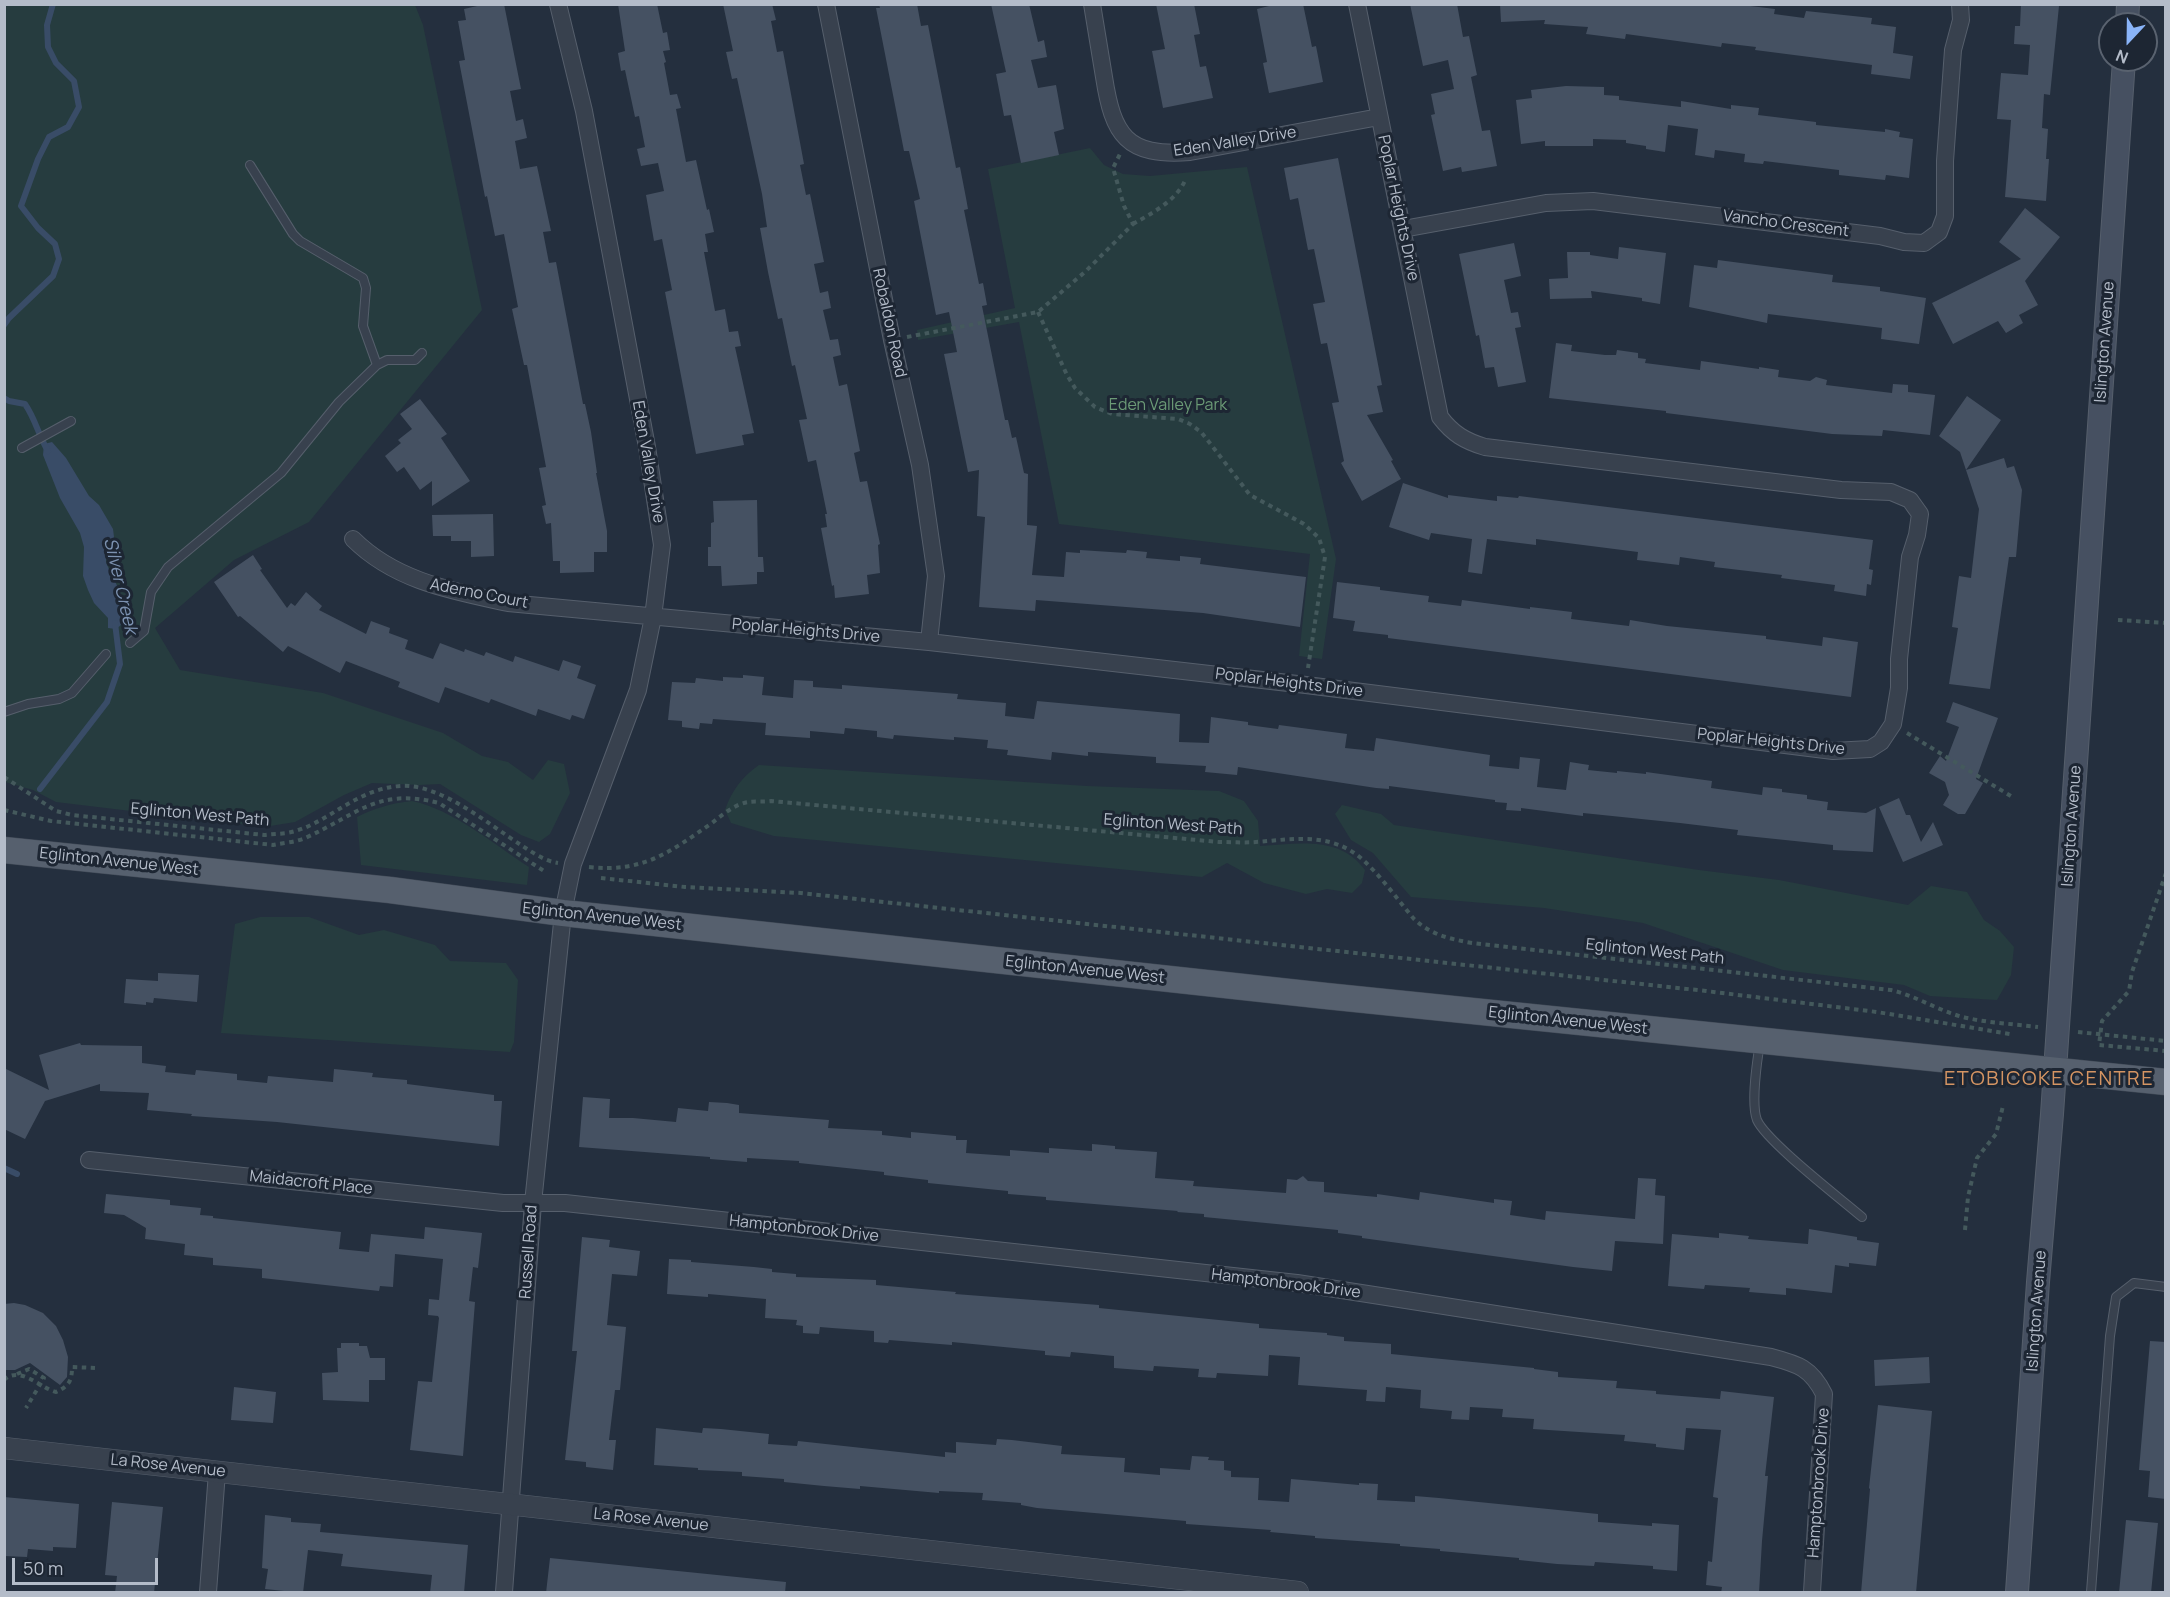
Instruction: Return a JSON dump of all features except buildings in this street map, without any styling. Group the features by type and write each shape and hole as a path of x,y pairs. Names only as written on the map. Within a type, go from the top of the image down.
{"main road":[{"name":"Islington Avenue","path":"2017,1593 2123,72"},
{"name":"Eglinton Avenue West","path":"4,850 390,890 563,913 2166,1082"}],"street":[{"name":"Eden Valley Drive","path":"558,4 584,111 662,545 653,617 638,690 573,864 563,913"},
{"name":"Robaldon Road","path":"826,4 892,340 920,465 936,576 929,642"},
{"path":"1092,4 1109,109 1116,128 1128,140"},
{"name":"Poplar Heights Drive","path":"653,617 929,642 1306,685 1833,751 1870,749 1881,742 1893,724 1899,688 1899,660 1911,557 1920,514 1910,500 1891,492 1818,487 1507,450 1466,441 1451,431 1440,417 1434,399 1357,4"},
{"name":"Vancho Crescent","path":"1402,229 1546,203 1593,201 1924,243 1939,232 1945,216 1945,161 1953,50 1960,20 1960,4"},
{"name":"Eden Valley Drive","path":"1128,140 1142,148 1160,153 1190,152 1379,117"},
{"name":"Aderno Court","path":"353,539 365,552 398,572 450,591 508,603 653,617"},
{"name":"Russell Road","path":"504,1593 533,1203 563,913"},
{"name":"Maidacroft Place","path":"89,1160 503,1203 533,1203"},
{"name":"Hamptonbrook Drive","path":"533,1203 565,1203 1298,1283 1771,1357 1798,1364 1816,1378 1824,1394 1812,1593"},
{"name":"La Rose Avenue","path":"4,1449 1298,1593"},
{"path":"208,1593 217,1472"}],"lane":[{"path":"250,165 293,234 300,241 363,278 366,288 363,326 377,365"},
{"path":"130,643 144,631 151,592 162,574 207,533 281,473 339,402 377,365 387,360 415,360 422,353"},
{"path":"22,448 71,421"},
{"path":"4,712 28,704 59,699 72,693 106,654"},
{"path":"1760,1041 1755,1072 1757,1120 1773,1140 1862,1217"},
{"path":"2091,1593 2110,1336 2116,1298 2134,1283 2166,1287"}],"path":[{"path":"1128,140 1113,168 1132,224"},
{"path":"892,340 1038,312 1086,270 1132,224 1157,209 1183,187 1186,178"},
{"path":"1038,312 1067,375 1075,388 1095,407 1112,414 1178,420 1190,424 1209,441 1250,495 1304,524 1319,538 1325,557 1306,685"},
{"path":"2118,620 2166,623"},
{"path":"1893,724 2014,798"},
{"name":"Eglinton West Path","path":"4,777 56,811 264,834 288,833 369,792 401,786 429,789 446,797 538,856 554,862"},
{"path":"4,810 51,821 273,844 303,839 367,805 398,797 420,798 439,803 544,871"},
{"name":"Eglinton West Path","path":"594,867 616,869 640,864 661,856 746,802 771,801 1219,842 1254,842 1290,838 1317,839 1332,841 1362,859 1414,919 1424,928 1448,939 1891,990 1910,995 1967,1018 2011,1024"},
{"path":"2166,873 2132,972 2129,991 2102,1022 2099,1035 2099,1045 2166,1051"},
{"path":"601,878 685,887 801,892 1694,990 1877,1012 2010,1034"},
{"path":"2099,1035 2166,1041"},
{"path":"1965,1230 1968,1197 1977,1158 1996,1134 2003,1106"},
{"path":"16,1374 56,1392 70,1382 72,1367 95,1368"},
{"path":"4,1380 9,1376 31,1369 44,1378 26,1408"}],"green space":[{"path":"4,5 415,5 423,25 482,310 309,522 234,560 155,628 180,670 323,693 443,733 482,756 508,762 533,780 548,760 564,764 570,793 550,834 539,842 521,835 440,784 372,783 344,795 295,822 264,827 56,802 33,790 5,782"},
{"name":"Eden Valley Park","path":"1090,148 1104,165 1123,174 1150,176 1247,167 1336,559 1322,659 1299,656 1310,554 1059,524 1019,322 918,340 917,330 1015,308 988,169"},
{"path":"759,765 1087,786 1219,791 1244,801 1258,821 1260,846 1303,843 1331,846 1355,859 1365,870 1362,883 1352,893 1327,889 1306,894 1264,883 1227,863 1202,877 774,836 731,823 725,810 738,784"},
{"path":"412,801 427,805 458,820 529,867 527,885 361,865 357,817 384,806"},
{"path":"1342,805 1381,814 1394,825 1779,880 1908,905 1931,886 1967,892 1984,920 2000,931 2014,947 2011,975 1997,1000 1930,996 1904,985 1783,970 1643,923 1544,908 1411,897 1373,853 1351,840 1335,814"},
{"path":"260,917 309,917 359,935 384,930 435,945 450,961 506,963 518,980 514,1042 510,1052 221,1033 235,924"}],"water":[{"path":"52,442 66,458 89,496 99,505 113,529 114,537 106,555 106,562 125,607 122,623 116,629 108,628 108,618 94,603 83,576 84,547 80,533 60,498 43,455 44,444"}],"waterway":[{"name":"Silver Creek","path":"4,325 53,276 59,259 55,244 38,228 21,206 38,159 49,137 68,127 79,107 74,81 56,63 48,47 47,25 53,4"},
{"name":"Silver Creek","path":"4,398 25,404 48,451"},
{"name":"Silver Creek","path":"40,789 107,702 120,664 115,623"},
{"name":"Silver Creek","path":"4,1168 17,1174"}],"district":[{"name":"ETOBICOKE CENTRE","path":"2049,1079"}]}
